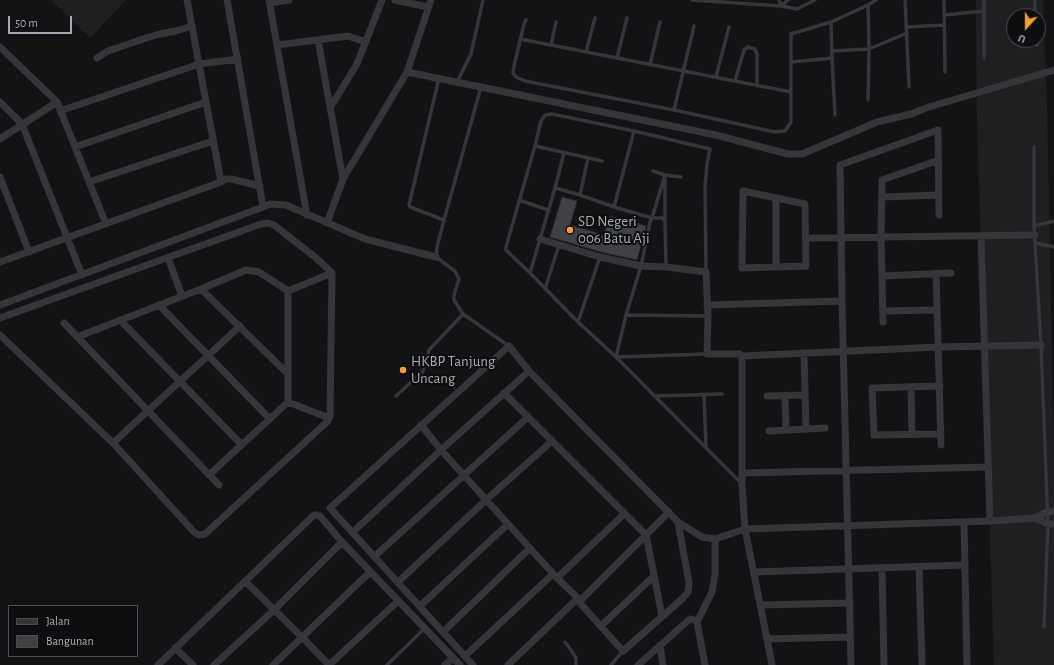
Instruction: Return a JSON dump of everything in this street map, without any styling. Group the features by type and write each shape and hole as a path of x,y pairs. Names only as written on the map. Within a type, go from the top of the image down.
{"street":[{"path":"187,0 221,182"},
{"path":"227,0 263,207"},
{"path":"289,0 270,2 307,215"},
{"path":"330,108 357,64 382,0"},
{"path":"326,223 343,179 407,72 430,4 395,0"},
{"path":"97,58 108,51 146,38 192,26"},
{"path":"277,45 348,36 366,42"},
{"path":"318,40 343,179"},
{"path":"0,48 57,102 106,224"},
{"path":"60,111 199,64 238,58"},
{"path":"407,72 716,136 788,154 802,154 877,122 911,114 929,107 1054,70"},
{"path":"0,102 22,124 82,275"},
{"path":"0,139 57,102"},
{"path":"75,147 206,102"},
{"path":"851,665 840,237 840,165 938,130 939,215"},
{"path":"89,182 213,141"},
{"path":"883,322 881,237 882,180 938,160"},
{"path":"0,177 29,252"},
{"path":"0,262 226,179 260,186"},
{"path":"743,192 776,199 805,204 806,266 742,268 743,192"},
{"path":"882,197 939,195"},
{"path":"776,199 776,267"},
{"path":"0,305 270,204 286,206 365,239 436,257"},
{"path":"0,318 261,224 268,223 274,225 298,243 332,273 329,418 328,421 205,534 196,534 113,443 0,335"},
{"path":"806,238 1035,235"},
{"path":"981,236 990,521"},
{"path":"540,240 600,257 641,266 666,267 706,272 708,354 739,354 742,356 939,347 1041,345"},
{"path":"168,258 182,296"},
{"path":"77,337 246,270 259,272 288,291"},
{"path":"288,291 332,273"},
{"path":"936,273 941,445"},
{"path":"882,276 951,273"},
{"path":"201,289 288,374"},
{"path":"209,475 288,402 288,291"},
{"path":"707,305 842,301"},
{"path":"159,305 270,419"},
{"path":"883,311 937,310"},
{"path":"120,320 242,445"},
{"path":"64,323 219,485"},
{"path":"113,443 240,326"},
{"path":"464,662 443,632 330,508 509,346 529,371 678,522 702,537 715,539 745,528 990,521 1035,518 1051,512"},
{"path":"804,353 806,429"},
{"path":"742,356 742,484 745,528 772,665"},
{"path":"353,532 529,371"},
{"path":"940,386 872,388 874,435 941,434"},
{"path":"911,387 912,434"},
{"path":"504,393 646,535 662,616"},
{"path":"767,396 805,395"},
{"path":"785,396 786,430"},
{"path":"288,402 329,418"},
{"path":"375,556 528,417"},
{"path":"421,425 463,475 555,576 579,600 623,651 688,592 689,583 678,522"},
{"path":"769,431 825,428"},
{"path":"398,582 552,441"},
{"path":"743,473 988,466"},
{"path":"508,665 579,600 669,512"},
{"path":"464,662 555,576 624,514"},
{"path":"158,665 314,515 320,516 370,572 453,658 473,665"},
{"path":"1035,518 1051,524"},
{"path":"964,522 967,665"},
{"path":"420,606 508,524"},
{"path":"705,665 698,622 712,592 715,574 715,539"},
{"path":"214,665 274,610 342,542"},
{"path":"443,632 530,548"},
{"path":"754,572 964,565"},
{"path":"919,567 922,665"},
{"path":"882,568 884,665"},
{"path":"273,665 370,572"},
{"path":"601,626 654,576"},
{"path":"245,581 329,665 398,601"},
{"path":"761,606 850,603"},
{"path":"638,665 690,619 698,622"},
{"path":"767,639 850,637"},
{"path":"660,645 663,665"},
{"path":"175,648 193,665"},
{"path":"445,665 453,658"}],"lane":[{"path":"457,82 471,54 483,0"},
{"path":"692,0 781,6 797,9 815,0"},
{"path":"779,0 781,6"},
{"path":"781,6 788,0"},
{"path":"526,20 520,39 513,73 516,77 525,81 674,110 775,132 785,131 791,122 791,34 831,22 876,0"},
{"path":"905,0 909,87"},
{"path":"944,0 945,72"},
{"path":"984,0 984,58"},
{"path":"868,5 868,100"},
{"path":"944,15 984,11"},
{"path":"586,52 595,18"},
{"path":"617,58 627,18"},
{"path":"551,45 556,22"},
{"path":"650,64 660,22"},
{"path":"831,22 831,51 835,115"},
{"path":"906,28 944,25"},
{"path":"674,110 694,26"},
{"path":"716,77 729,28"},
{"path":"831,51 869,49 907,33"},
{"path":"520,39 791,92"},
{"path":"735,81 744,50 748,47 755,49 757,54 757,86"},
{"path":"791,62 832,58"},
{"path":"439,78 408,205 444,220"},
{"path":"481,87 444,220 436,257 455,271 459,279 454,300 463,314 509,346"},
{"path":"706,272 705,186 710,149 552,114 545,115 541,121 506,250 578,322 616,357 742,484"},
{"path":"614,207 634,131"},
{"path":"535,146 602,161"},
{"path":"1034,147 1034,226 1051,512 1044,627"},
{"path":"530,273 564,153"},
{"path":"580,195 588,158"},
{"path":"653,171 665,175 681,177"},
{"path":"616,357 626,315 641,266 650,222 665,175"},
{"path":"665,175 666,267"},
{"path":"555,188 652,218 662,218 665,221"},
{"path":"519,200 548,210"},
{"path":"1034,226 1054,221"},
{"path":"1036,243 1054,247"},
{"path":"545,289 558,245"},
{"path":"578,322 600,257"},
{"path":"396,396 423,371 429,350 463,314"},
{"path":"626,315 708,316"},
{"path":"616,357 708,354"},
{"path":"655,396 722,394"},
{"path":"704,395 706,448"},
{"path":"387,665 425,628"},
{"path":"564,642 576,658 576,665"},
{"path":"611,665 623,651"}],"shaded area":[{"path":"51,0 126,0 90,38"},
{"path":"976,0 1043,0 1043,8 1006,8 1006,48 1045,48 1054,457 1054,665 994,665 977,122"}],"building":[{"name":"SD Negeri 006 Batu Aji","path":"562,197 577,201 570,225 604,235 610,216 646,226 637,260 601,252 550,237"}],"place":[{"name":"SD Negeri 006 Batu Aji","path":"570,230"},
{"name":"HKBP Tanjung Uncang","path":"403,370"}]}
